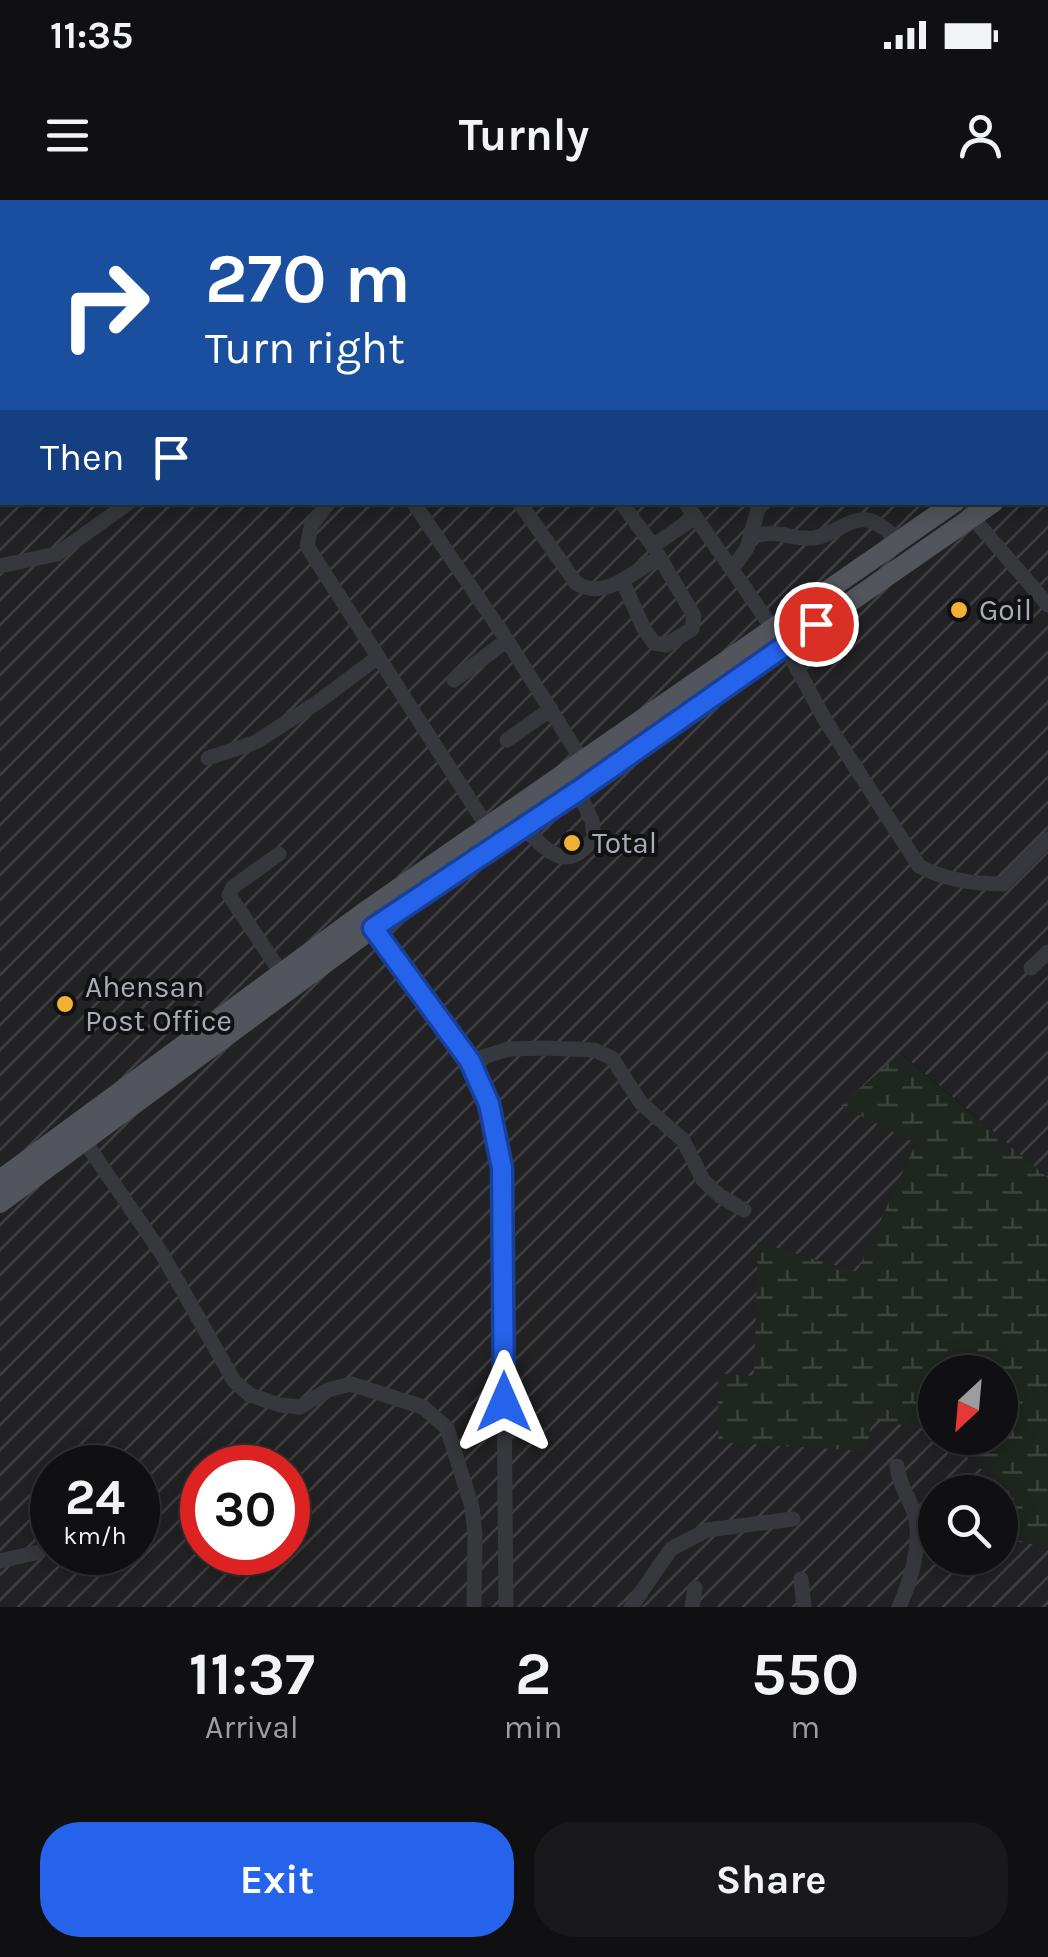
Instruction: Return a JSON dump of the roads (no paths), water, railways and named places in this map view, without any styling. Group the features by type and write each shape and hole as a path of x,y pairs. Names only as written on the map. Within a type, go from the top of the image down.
{"main road":[{"path":"0,1180 282,974 578,791 951,505"},
{"path":"0,1203 85,1142 488,828 583,762 990,505"}],"street":[{"path":"0,566 56,554 126,505"},
{"path":"327,505 311,526 307,546 488,828"},
{"path":"416,505 583,762"},
{"path":"520,505 576,583 602,590 622,580 695,517"},
{"path":"622,505 694,616 692,629 666,645 654,644 622,580"},
{"path":"687,505 780,638 805,686 919,866 955,880 1003,884 1048,838"},
{"path":"733,568 751,537 759,505"},
{"path":"972,517 1048,605"},
{"path":"751,537 774,532 812,538 829,535 861,520 870,521 900,542"},
{"path":"454,680 507,640"},
{"path":"208,758 256,742 378,658"},
{"path":"507,740 551,709"},
{"path":"523,826 552,854 566,858 585,850 594,837 592,821 578,791"},
{"path":"279,854 233,887 229,895 282,974"},
{"path":"368,921 470,1061 489,1104 502,1168 506,1607"},
{"path":"1030,968 1048,952"},
{"path":"470,1061 508,1049 546,1048 594,1050 612,1058 641,1102 683,1140 702,1180 744,1210"},
{"path":"85,1142 162,1254 234,1381 250,1394 300,1408 328,1390 351,1384 423,1407 448,1428 472,1507 474,1607"},
{"path":"897,1466 898,1480 917,1523 912,1574 899,1607"},
{"path":"630,1607 671,1549 707,1530 793,1519"},
{"path":"0,1561 30,1554"},
{"path":"800,1579 804,1607"},
{"path":"692,1607 695,1588"}],"place":[{"name":"Goil","path":"959,610"},
{"name":"Total","path":"572,843"},
{"name":"Ahensan Post Office","path":"65,1004"}]}
